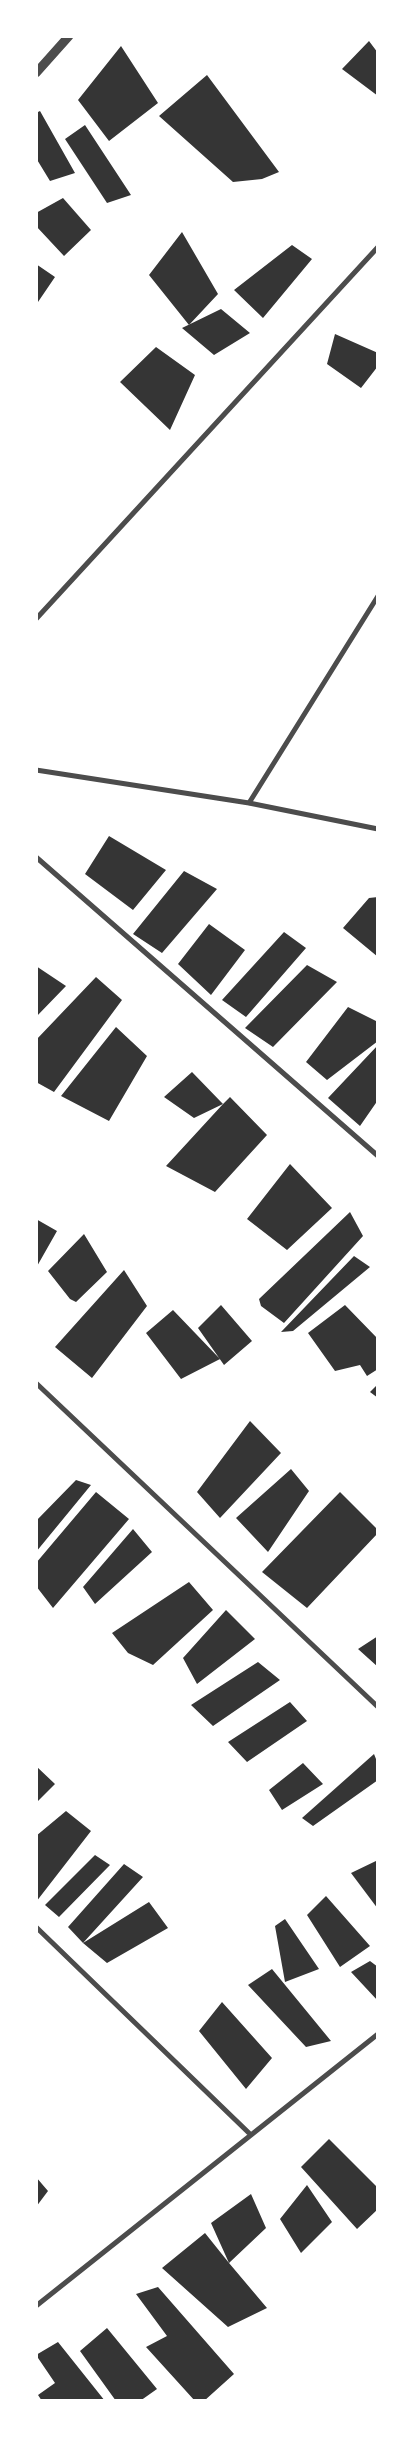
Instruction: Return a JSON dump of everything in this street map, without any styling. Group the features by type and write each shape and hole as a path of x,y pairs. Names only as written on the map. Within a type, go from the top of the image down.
{"street":[{"path":"36,73 69,36"},
{"path":"36,620 378,247"},
{"path":"249,803 378,596"},
{"path":"36,770 249,803 378,829"},
{"path":"36,857 378,1156"},
{"path":"36,1383 378,1707"},
{"path":"36,1928 251,2135"},
{"path":"36,2306 378,2034"}],"building":[{"path":"369,41 378,53 378,96 342,69"},
{"path":"121,46 158,103 109,141 78,100"},
{"path":"207,75 279,172 262,179 233,182 159,116"},
{"path":"40,111 75,173 50,181 36,158 36,113"},
{"path":"85,125 131,195 107,203 65,139"},
{"path":"63,198 91,230 64,256 36,226 36,213"},
{"path":"182,232 218,294 189,325 149,275"},
{"path":"292,245 312,259 263,318 234,290"},
{"path":"36,264 55,277 38,302 36,301"},
{"path":"221,309 250,333 214,355 182,328"},
{"path":"335,334 378,353 378,366 361,388 327,364"},
{"path":"156,347 195,375 170,430 120,382"},
{"path":"109,836 166,870 133,910 85,874"},
{"path":"184,871 217,889 162,953 133,934"},
{"path":"378,897 378,957 343,928 369,898"},
{"path":"209,924 245,950 211,995 178,964"},
{"path":"284,932 306,948 246,1017 222,1000"},
{"path":"307,965 337,982 273,1047 245,1028"},
{"path":"36,966 66,986 36,1017"},
{"path":"96,977 122,1000 54,1092 36,1082 36,1040"},
{"path":"348,1007 378,1022 378,1041 327,1080 306,1062"},
{"path":"116,1027 147,1056 109,1121 61,1096"},
{"path":"378,1045 378,1100 360,1126 328,1098"},
{"path":"192,1072 223,1104 194,1118 164,1097"},
{"path":"230,1097 267,1135 215,1192 166,1166"},
{"path":"290,1164 332,1208 287,1250 247,1219"},
{"path":"350,1212 363,1236 284,1323 261,1306 259,1299"},
{"path":"36,1219 57,1231 36,1268"},
{"path":"84,1234 107,1272 76,1302 70,1299 48,1271"},
{"path":"354,1256 370,1267 293,1331 281,1332"},
{"path":"124,1270 147,1306 92,1378 55,1347"},
{"path":"221,1305 252,1341 224,1365 198,1328"},
{"path":"345,1305 378,1339 378,1369 367,1376 360,1365 335,1371 308,1333"},
{"path":"173,1310 220,1359 181,1379 146,1333"},
{"path":"378,1384 378,1398 370,1392"},
{"path":"250,1421 281,1453 220,1518 197,1492"},
{"path":"291,1469 309,1491 268,1552 236,1518"},
{"path":"76,1480 91,1485 36,1552 36,1521"},
{"path":"96,1492 129,1519 53,1608 36,1586 36,1563"},
{"path":"340,1492 378,1530 378,1533 307,1608 262,1572"},
{"path":"133,1529 152,1552 95,1604 83,1587"},
{"path":"189,1582 213,1610 153,1665 128,1653 112,1633"},
{"path":"226,1610 255,1639 197,1684 183,1658"},
{"path":"378,1636 378,1667 358,1649"},
{"path":"258,1662 280,1680 213,1726 191,1705"},
{"path":"290,1702 307,1721 247,1762 228,1742"},
{"path":"374,1754 378,1764 378,1780 313,1826 302,1818"},
{"path":"303,1763 323,1784 282,1810 269,1790"},
{"path":"36,1766 55,1784 36,1803"},
{"path":"66,1811 91,1831 36,1902 36,1836"},
{"path":"95,1855 110,1865 59,1917 45,1905"},
{"path":"378,1860 378,1909 351,1873"},
{"path":"124,1864 143,1877 83,1943 68,1927"},
{"path":"326,1896 370,1946 340,1967 307,1915"},
{"path":"149,1902 168,1928 107,1963 83,1943"},
{"path":"285,1919 319,1969 285,1982 275,1926"},
{"path":"370,1961 378,1967 378,2001 351,1972"},
{"path":"272,1969 331,2041 306,2047 248,1985"},
{"path":"222,2002 272,2058 246,2089 199,2031"},
{"path":"329,2139 378,2188 378,2209 357,2229 301,2167"},
{"path":"36,2177 48,2191 36,2207"},
{"path":"307,2185 332,2222 301,2253 280,2219"},
{"path":"251,2194 266,2228 229,2263 211,2223"},
{"path":"205,2233 267,2308 228,2327 162,2268"},
{"path":"158,2287 234,2374 204,2401 195,2401 146,2347 167,2336 136,2294"},
{"path":"107,2328 157,2389 140,2401 116,2401 80,2351"},
{"path":"58,2342 105,2401 42,2401 38,2395 55,2383 36,2355"}]}
